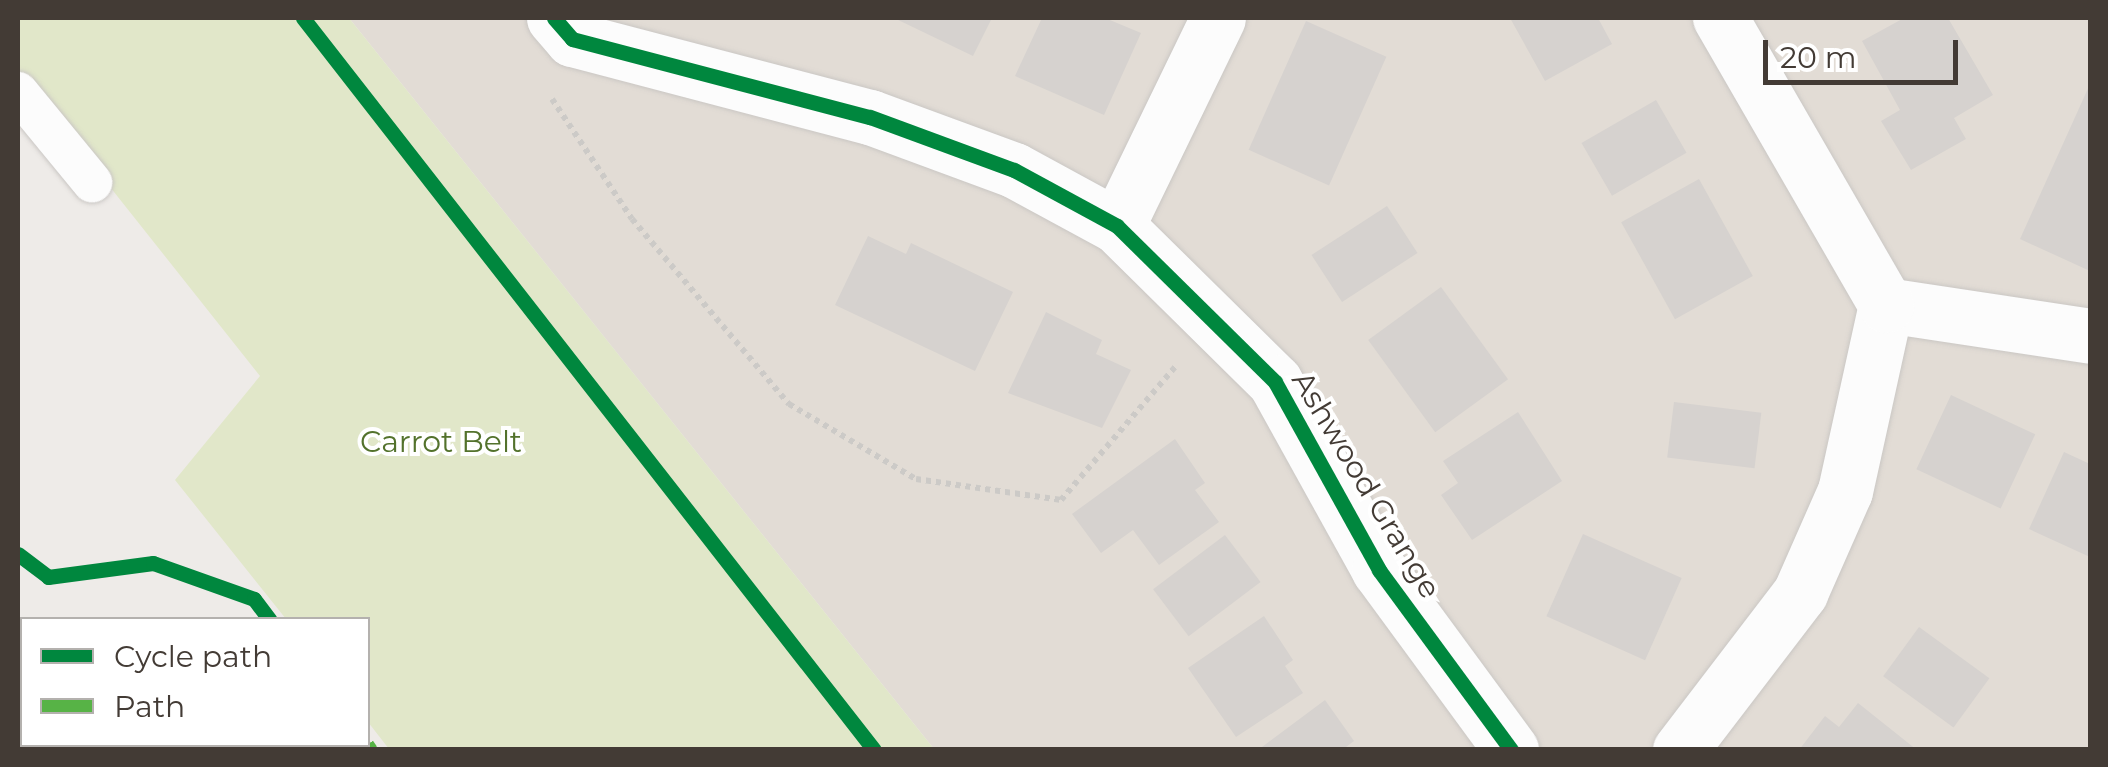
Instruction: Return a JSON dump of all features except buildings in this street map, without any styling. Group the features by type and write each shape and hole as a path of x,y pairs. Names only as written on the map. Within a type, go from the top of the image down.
{"street":[{"path":"1117,226 1218,18"},
{"path":"1680,750 1800,593 1845,492 1886,304 1720,18"},
{"name":"Ashwood Grange","path":"556,20 572,39 870,117 1014,170 1117,226 1275,382 1380,570 1511,750"},
{"path":"1886,304 2090,336"}],"lane":[{"path":"18,92 92,182"}],"path":[{"path":"556,20 534,71 632,219 789,404 916,479 1060,500 1215,322"}],"shaded area":[{"path":"349,18 2090,18 2090,749 934,749"}],"green space":[{"name":"Carrot Belt","path":"18,18 349,18 934,749 389,749 370,725 370,617 284,617 175,480 260,376 18,71"}],"cycle path":[{"path":"303,18 874,750"},
{"path":"554,18 572,39 870,117 1014,170 1117,226 1275,382 1379,570 1511,750"},
{"path":"18,554 48,577 153,563 254,599 268,617"}]}
